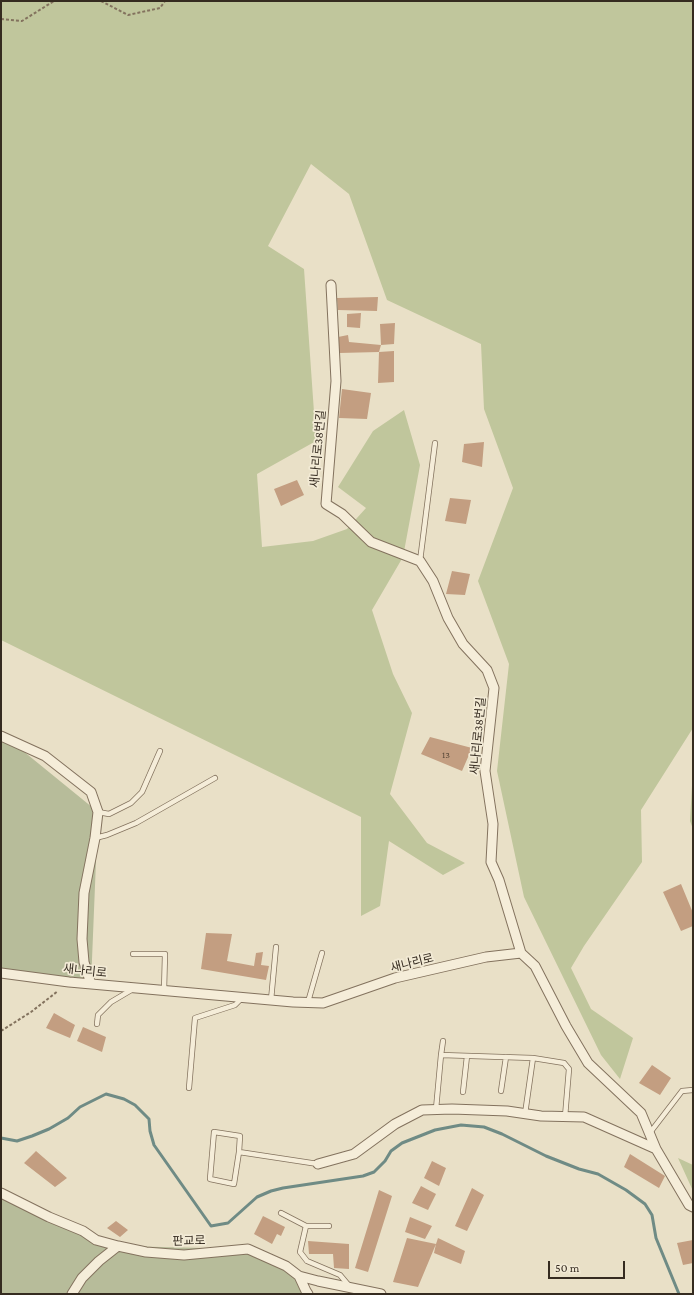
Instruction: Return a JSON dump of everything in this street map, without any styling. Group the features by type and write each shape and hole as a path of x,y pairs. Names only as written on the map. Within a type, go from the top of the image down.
{"street":[{"name":"새나리로38번길","path":"331,285 336,381 326,504 342,514 371,542 420,561 433,581 448,618 463,644 487,670 494,688 484,771 493,824 491,862 499,880 521,953"},
{"path":"1,736 45,756 91,792 98,812 95,838 84,893 82,939 84,962 91,984"},
{"name":"새나리로","path":"1,973 69,982 164,991 323,1003 395,978 486,957 521,953"},
{"path":"521,953 536,966 566,1026 588,1063 641,1113 656,1149 689,1205 693,1207"},
{"path":"318,1164 354,1154 395,1124 422,1110 436,1109 483,1110 541,1116 584,1117 656,1149"},
{"name":"판교로","path":"1,1193 49,1217 83,1231 96,1240 118,1246 146,1252 184,1255 248,1249 281,1264 299,1276 318,1282 381,1294"},
{"path":"72,1294 82,1278 99,1261 118,1246"},
{"path":"299,1276 308,1294"}],"lane":[{"path":"420,561 435,443"},
{"path":"98,812 109,814 131,803 142,792 160,751"},
{"path":"95,838 107,835 136,823 215,778"},
{"path":"271,1000 276,947"},
{"path":"308,1002 322,953"},
{"path":"133,954 165,954 164,991"},
{"path":"97,1024 98,1015 111,1002 135,988"},
{"path":"188,1088 195,1018 235,1005 243,998"},
{"path":"436,1109 443,1041"},
{"path":"441,1054 533,1058 564,1063 569,1069 565,1117"},
{"path":"463,1092 467,1056"},
{"path":"501,1091 506,1057"},
{"path":"525,1114 533,1058"},
{"path":"649,1134 682,1091 693,1090"},
{"path":"214,1132 240,1136 239,1152 234,1184 210,1180 214,1132"},
{"path":"239,1152 318,1164"},
{"path":"281,1213 306,1226 329,1226"},
{"path":"306,1226 300,1252 307,1261 340,1275 351,1288"}],"path":[{"path":"1,19 22,21 54,1"},
{"path":"101,1 128,15 160,8 165,1"},
{"path":"1,1031 31,1012 69,982"}],"green space":[{"path":"1,1 693,1 693,728 641,810 642,862 584,946 571,968 591,1009 633,1038 620,1079 601,1055 524,897 497,771 509,664 478,581 513,488 484,409 481,344 387,300 349,194 311,164 268,246 304,269 316,441 257,474 262,547 313,541 347,529 366,508 338,487 373,431 404,410 420,465 403,557 372,610 393,674 412,713 390,794 427,843 465,863 443,875 389,841 380,906 361,916 361,817 1,640"},
{"path":"1,733 98,812 91,984 1,972"},
{"path":"693,768 693,829 690,821"},
{"path":"678,1158 693,1165 693,1191"},
{"path":"1,1193 118,1246 248,1249 299,1276 308,1294 1,1294"}],"building":[{"path":"378,297 377,311 338,310 337,298"},
{"path":"361,313 360,328 347,327 347,314"},
{"path":"395,323 394,344 381,345 380,324"},
{"path":"348,335 349,342 381,345 379,352 339,353 338,337"},
{"path":"394,351 394,382 378,383 379,352"},
{"path":"342,389 371,393 367,419 339,418"},
{"path":"484,442 482,467 462,462 464,444"},
{"path":"297,480 304,495 281,506 274,489"},
{"path":"450,498 471,500 466,524 445,521"},
{"path":"452,571 470,574 465,595 446,594"},
{"path":"430,737 472,748 462,771 421,754"},
{"path":"681,884 693,913 693,926 681,931 663,892"},
{"path":"206,933 232,934 227,961 254,966 256,953 263,952 261,965 269,966 266,980 201,969"},
{"path":"54,1013 75,1025 70,1038 46,1028"},
{"path":"83,1027 106,1037 102,1052 77,1041"},
{"path":"652,1065 671,1078 660,1095 639,1083"},
{"path":"36,1151 67,1178 55,1187 24,1163"},
{"path":"630,1154 665,1176 659,1188 624,1167"},
{"path":"432,1161 446,1168 439,1186 424,1178"},
{"path":"421,1186 436,1194 428,1210 412,1203"},
{"path":"472,1188 484,1195 467,1231 455,1226"},
{"path":"379,1190 392,1196 368,1272 355,1268"},
{"path":"263,1216 285,1227 281,1236 277,1234 272,1244 254,1234"},
{"path":"410,1217 432,1226 425,1239 405,1232"},
{"path":"116,1221 128,1230 120,1237 107,1228"},
{"path":"407,1238 436,1244 418,1287 393,1282"},
{"path":"438,1238 465,1251 461,1264 434,1253"},
{"path":"693,1240 693,1263 683,1265 677,1243"},
{"path":"308,1241 349,1244 349,1269 334,1268 333,1254 309,1254"}],"waterway":[{"path":"1,1138 17,1141 49,1129 68,1118 80,1107 106,1094 124,1099 135,1105 149,1119 150,1131 154,1145 211,1226 228,1223 257,1197 271,1191 363,1176 374,1172 385,1161 391,1151 402,1143 435,1130 461,1125 484,1127 502,1134 546,1156 579,1169 598,1174 626,1190 645,1204 652,1215 656,1238 679,1294"}]}
